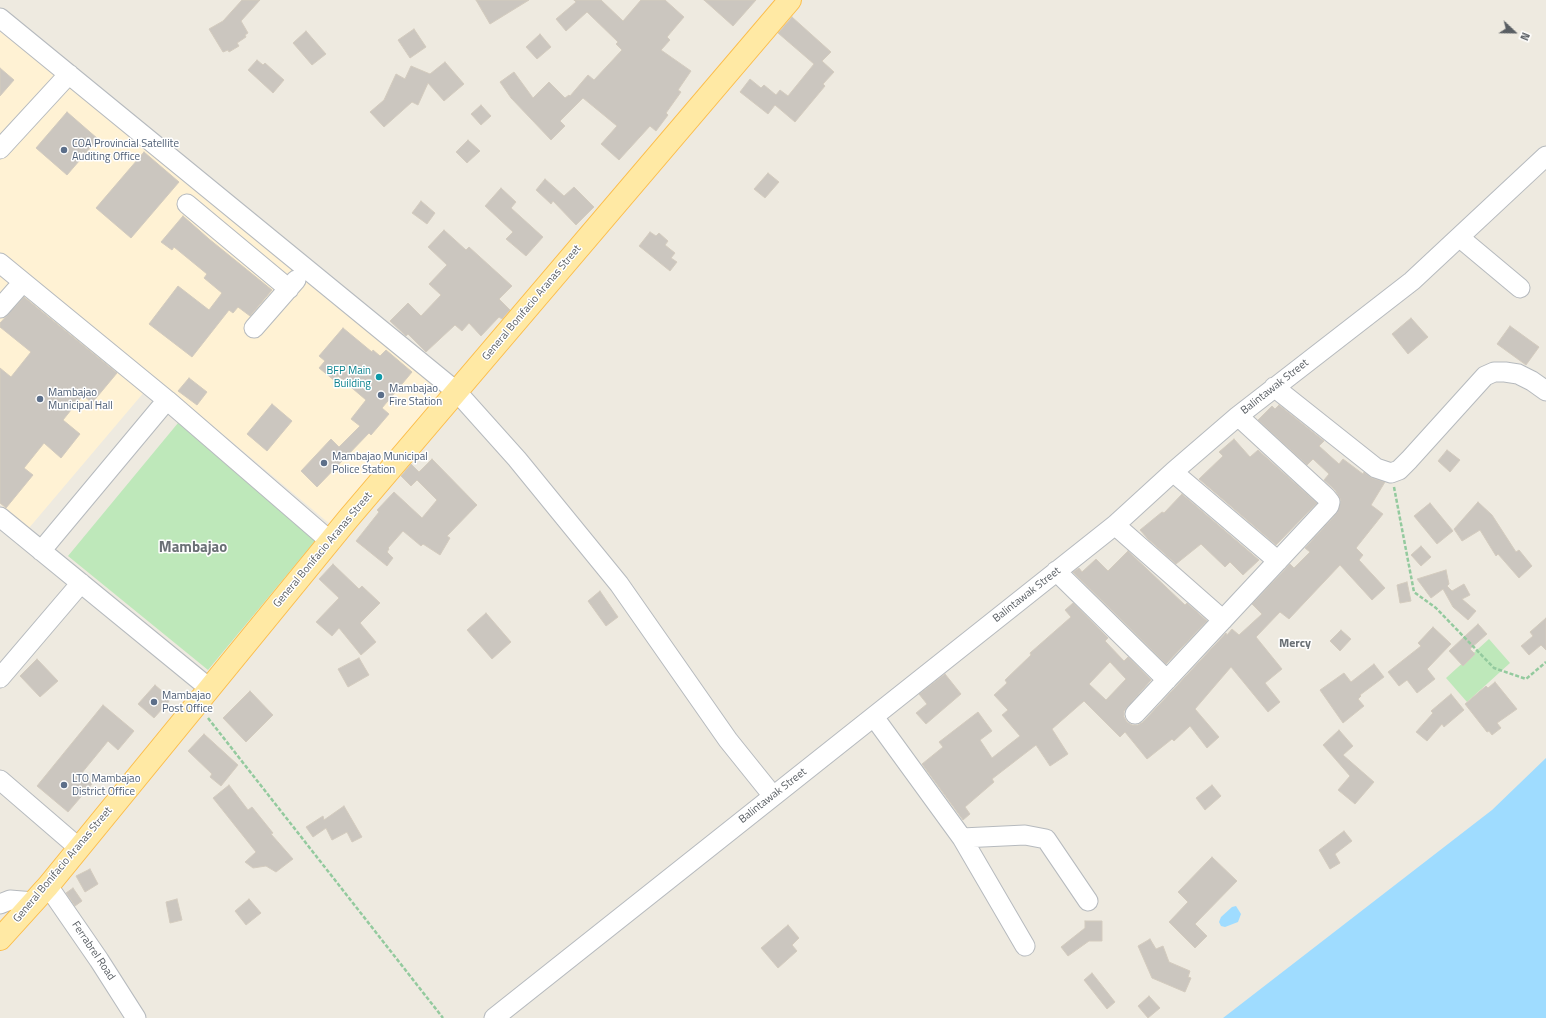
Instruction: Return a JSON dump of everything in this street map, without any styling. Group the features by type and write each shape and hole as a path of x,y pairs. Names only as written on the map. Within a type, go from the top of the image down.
{"main road":[{"name":"General Bonifacio Aranas Street","path":"0,939 41,894 330,541 790,0"}],"street":[{"path":"0,18 457,392 517,459 619,584 728,740 773,796"},
{"path":"0,149 69,74"},
{"name":"Balintawak Street","path":"494,1018 1115,525 1172,472 1238,416 1412,281 1546,156"},
{"path":"187,204 289,289"},
{"path":"1459,237 1520,288"},
{"path":"0,263 167,400 330,541"},
{"path":"254,328 306,268"},
{"path":"0,308 23,282"},
{"path":"1274,388 1376,468 1391,473 1399,470 1409,460 1485,376 1494,372 1518,374 1532,381 1546,391"},
{"path":"41,551 167,400"},
{"path":"1135,714 1329,506 1330,502 1326,497 1238,416"},
{"path":"1172,472 1278,561"},
{"path":"0,517 82,583 203,696"},
{"path":"1115,525 1223,620"},
{"path":"1056,571 1167,680"},
{"path":"0,678 82,583"},
{"path":"874,717 962,838 1025,946"},
{"path":"0,780 79,848"},
{"path":"962,838 1025,835 1046,839 1088,901"},
{"path":"0,904 10,900 41,894"},
{"name":"Ferrabrel Road","path":"41,894 99,960 136,1018"}],"path":[{"path":"1391,473 1414,592 1436,608 1494,668 1526,679 1546,662"},
{"path":"203,696 443,1018"}],"shaded area":[{"path":"0,28 444,392 331,525 156,378 29,528 0,504"}],"green space":[{"path":"178,423 315,541 208,670 68,556"},
{"path":"1489,639 1510,663 1467,702 1446,678"}],"water":[{"path":"1546,758 1546,1018 1223,1018 1492,810"},
{"path":"1236,906 1241,914 1238,922 1225,927 1221,926 1219,922 1221,917 1232,907"}],"building":[{"path":"242,0 260,0 241,21 248,33 245,35 246,37 237,43 239,46 229,52 228,50 223,52 209,29 223,21"},
{"path":"476,0 529,0 490,24"},
{"path":"574,0 601,0 623,21 641,0 665,0 684,17 667,37 670,40 661,50 691,71 678,90 681,92 666,113 668,115 656,131 650,126 619,160 601,144 617,126 583,98 560,121 565,126 551,140 511,98 500,82 514,72 533,98 549,82 565,98 569,95 570,96 588,75 594,80 622,50 616,44 618,42 587,12 566,31 556,19 576,2"},
{"path":"704,0 756,0 733,26"},
{"path":"792,17 831,52 822,61 834,72 823,84 825,86 795,122 775,105 768,114 740,92 750,79 761,88 764,85 776,95 780,90 788,96 814,64 778,33"},
{"path":"414,29 426,47 410,58 398,40"},
{"path":"306,31 326,54 312,65 293,43"},
{"path":"540,34 551,47 537,59 526,47"},
{"path":"257,60 263,65 265,63 284,80 273,93 248,70"},
{"path":"445,62 464,84 444,101 428,83 418,105 412,102 384,127 370,112 384,100 396,74 405,79 411,66 430,74"},
{"path":"0,68 14,80 0,96"},
{"path":"481,105 491,116 481,125 471,114"},
{"path":"67,112 98,139 67,175 36,148"},
{"path":"468,140 480,151 467,163 456,152"},
{"path":"144,152 179,182 131,238 96,208"},
{"path":"768,173 779,182 765,198 754,189"},
{"path":"545,179 564,196 574,187 594,207 576,225 553,201 551,204 536,190"},
{"path":"501,188 516,202 511,208 543,237 526,256 506,239 513,232 485,206"},
{"path":"421,201 435,213 427,224 412,213"},
{"path":"183,216 272,290 250,316 238,307 233,313 229,310 192,357 149,324 178,286 209,310 222,293 204,278 207,274 174,247 172,250 161,242"},
{"path":"444,230 466,250 469,247 512,286 499,299 510,310 502,319 499,317 481,336 469,323 462,331 455,325 426,352 408,334 406,336 390,321 408,303 421,316 441,295 429,284 447,265 428,247"},
{"path":"650,232 656,236 659,233 668,241 665,245 675,253 671,258 677,262 670,271 639,246"},
{"name":"Mambajao Municipal Hall","path":"24,297 117,373 92,403 83,395 63,420 80,434 61,458 44,443 24,468 33,475 6,508 0,503 0,368 11,377 31,352 0,327 0,323"},
{"path":"1411,318 1428,337 1408,354 1392,334"},
{"path":"1510,326 1539,347 1526,365 1497,344"},
{"path":"343,328 372,352 373,350 380,356 386,350 412,372 382,408 389,414 371,435 369,433 317,487 301,471 331,439 339,447 360,426 351,419 366,400 338,376 335,381 319,368 325,361 319,356"},
{"path":"189,378 207,392 197,405 178,391"},
{"path":"272,404 292,421 267,451 247,434"},
{"path":"1279,405 1324,441 1319,446 1339,464 1343,459 1363,474 1364,472 1372,478 1385,482 1371,505 1383,514 1356,548 1363,555 1359,560 1385,588 1372,600 1340,565 1289,619 1280,612 1256,637 1282,669 1265,683 1280,702 1268,712 1231,667 1195,709 1219,737 1207,748 1190,726 1174,741 1172,739 1147,759 1125,732 1120,737 1084,701 1052,729 1068,754 1050,766 1036,745 992,779 994,782 965,807 970,814 963,820 922,764 943,747 939,742 978,712 992,731 980,740 992,758 1020,736 1002,715 1008,710 994,695 1007,683 1005,680 1031,655 1030,653 1071,617 1065,610 1073,603 1108,638 1105,641 1124,661 1128,657 1151,680 1124,711 1124,717 1127,722 1132,725 1138,725 1143,722 1226,633 1227,635 1232,629 1239,635 1262,614 1252,604 1290,564 1294,568 1310,552 1305,548 1337,513 1341,500 1335,490 1324,480 1329,474 1313,459 1307,465 1258,420 1272,406 1275,409","holes":["1110,662 1126,679 1106,700 1089,684"]},
{"path":"1234,439 1250,457 1258,450 1317,503 1276,545 1199,479 1223,456 1219,452"},
{"path":"1447,450 1460,460 1450,472 1438,461"},
{"path":"432,459 477,505 447,536 450,538 440,555 423,544 421,546 403,531 388,548 389,549 387,552 393,558 387,566 356,541 379,512 377,510 394,492 422,518 437,500 417,480 411,486 401,476 411,464 419,472"},
{"path":"1182,494 1259,560 1243,575 1230,562 1225,567 1201,544 1176,564 1140,530 1162,512 1164,513"},
{"path":"1478,502 1492,515 1516,552 1519,550 1532,566 1519,578 1498,554 1496,556 1480,530 1462,541 1454,529"},
{"path":"1430,503 1453,531 1437,544 1414,516"},
{"path":"1421,546 1431,557 1421,566 1411,555"},
{"path":"1128,551 1185,605 1187,603 1207,621 1166,664 1073,572 1079,568 1082,572 1096,559 1108,571"},
{"path":"333,564 359,589 362,586 380,603 360,623 376,642 361,655 339,628 332,636 316,622 339,598 319,579"},
{"path":"1446,570 1449,584 1447,586 1452,591 1464,584 1470,595 1462,599 1476,611 1468,620 1453,607 1443,589 1431,598 1417,579"},
{"path":"1407,582 1411,601 1400,603 1397,585"},
{"path":"600,591 618,617 606,626 588,601"},
{"path":"486,613 511,642 492,659 467,630"},
{"path":"1546,618 1546,650 1541,645 1529,655 1521,646 1533,636 1530,632"},
{"path":"1478,624 1487,634 1470,649 1475,654 1463,666 1449,651"},
{"path":"1433,627 1451,644 1427,669 1435,679 1417,693 1407,680 1399,686 1388,672 1421,646 1418,643"},
{"path":"1341,630 1351,639 1340,651 1330,641"},
{"path":"359,658 369,675 348,687 338,669"},
{"path":"37,659 58,681 40,697 20,676"},
{"path":"1374,664 1384,677 1360,695 1361,696 1358,699 1364,706 1343,723 1320,690 1344,673 1351,682"},
{"path":"945,674 961,694 926,724 916,713 927,704 919,694"},
{"path":"1495,682 1517,709 1497,723 1501,728 1492,735 1489,731 1487,732 1465,704 1486,686 1488,688"},
{"name":"Mambajao Post Office","path":"155,685 171,699 154,718 138,704"},
{"path":"250,691 273,715 246,742 223,718"},
{"path":"1451,694 1464,710 1444,727 1442,724 1427,741 1416,732 1433,713 1431,711"},
{"path":"103,705 134,731 118,750 108,741 81,774 92,784 68,812 37,786"},
{"path":"1339,730 1353,746 1343,755 1374,782 1355,804 1338,790 1350,776 1323,745"},
{"path":"204,734 238,765 221,786 210,777 212,774 188,751"},
{"path":"229,785 248,810 252,807 273,833 271,834 293,859 276,872 266,866 253,868 245,862 256,852 213,798"},
{"path":"1212,785 1221,796 1205,810 1196,798"},
{"path":"344,806 362,837 352,842 347,832 332,840 326,828 313,837 306,827 323,816 324,820"},
{"path":"1344,831 1352,841 1335,854 1340,863 1330,869 1319,850"},
{"path":"1212,857 1237,881 1195,924 1207,936 1195,948 1169,922 1188,902 1178,892"},
{"path":"90,869 98,884 85,892 76,876"},
{"path":"73,888 82,901 75,906 66,893"},
{"path":"177,899 182,920 170,923 166,902"},
{"path":"249,899 261,913 246,925 235,911"},
{"path":"1085,921 1102,921 1102,941 1089,941 1068,956 1061,947 1085,928"},
{"path":"788,925 799,938 792,945 797,951 778,968 761,948"},
{"path":"1150,939 1156,949 1163,946 1169,962 1190,971 1188,977 1191,978 1185,992 1152,978 1138,946"},
{"path":"1092,973 1115,1002 1107,1009 1084,980"},
{"path":"1149,996 1160,1008 1148,1018 1138,1006"}],"place":[{"name":"COA Provincial Satellite Auditing Office","path":"64,150"},
{"name":"BFP Main Building","path":"379,377"},
{"name":"Mambajao Fire Station","path":"381,395"},
{"name":"Mambajao Municipal Hall","path":"40,399"},
{"name":"Mambajao Municipal Police Station","path":"324,463"},
{"name":"Mambajao Post Office","path":"154,702"},
{"name":"LTO Mambajao District Office","path":"64,785"}],"district":[{"name":"Mambajao","path":"193,548"},
{"name":"Mercy","path":"1295,644"}]}
